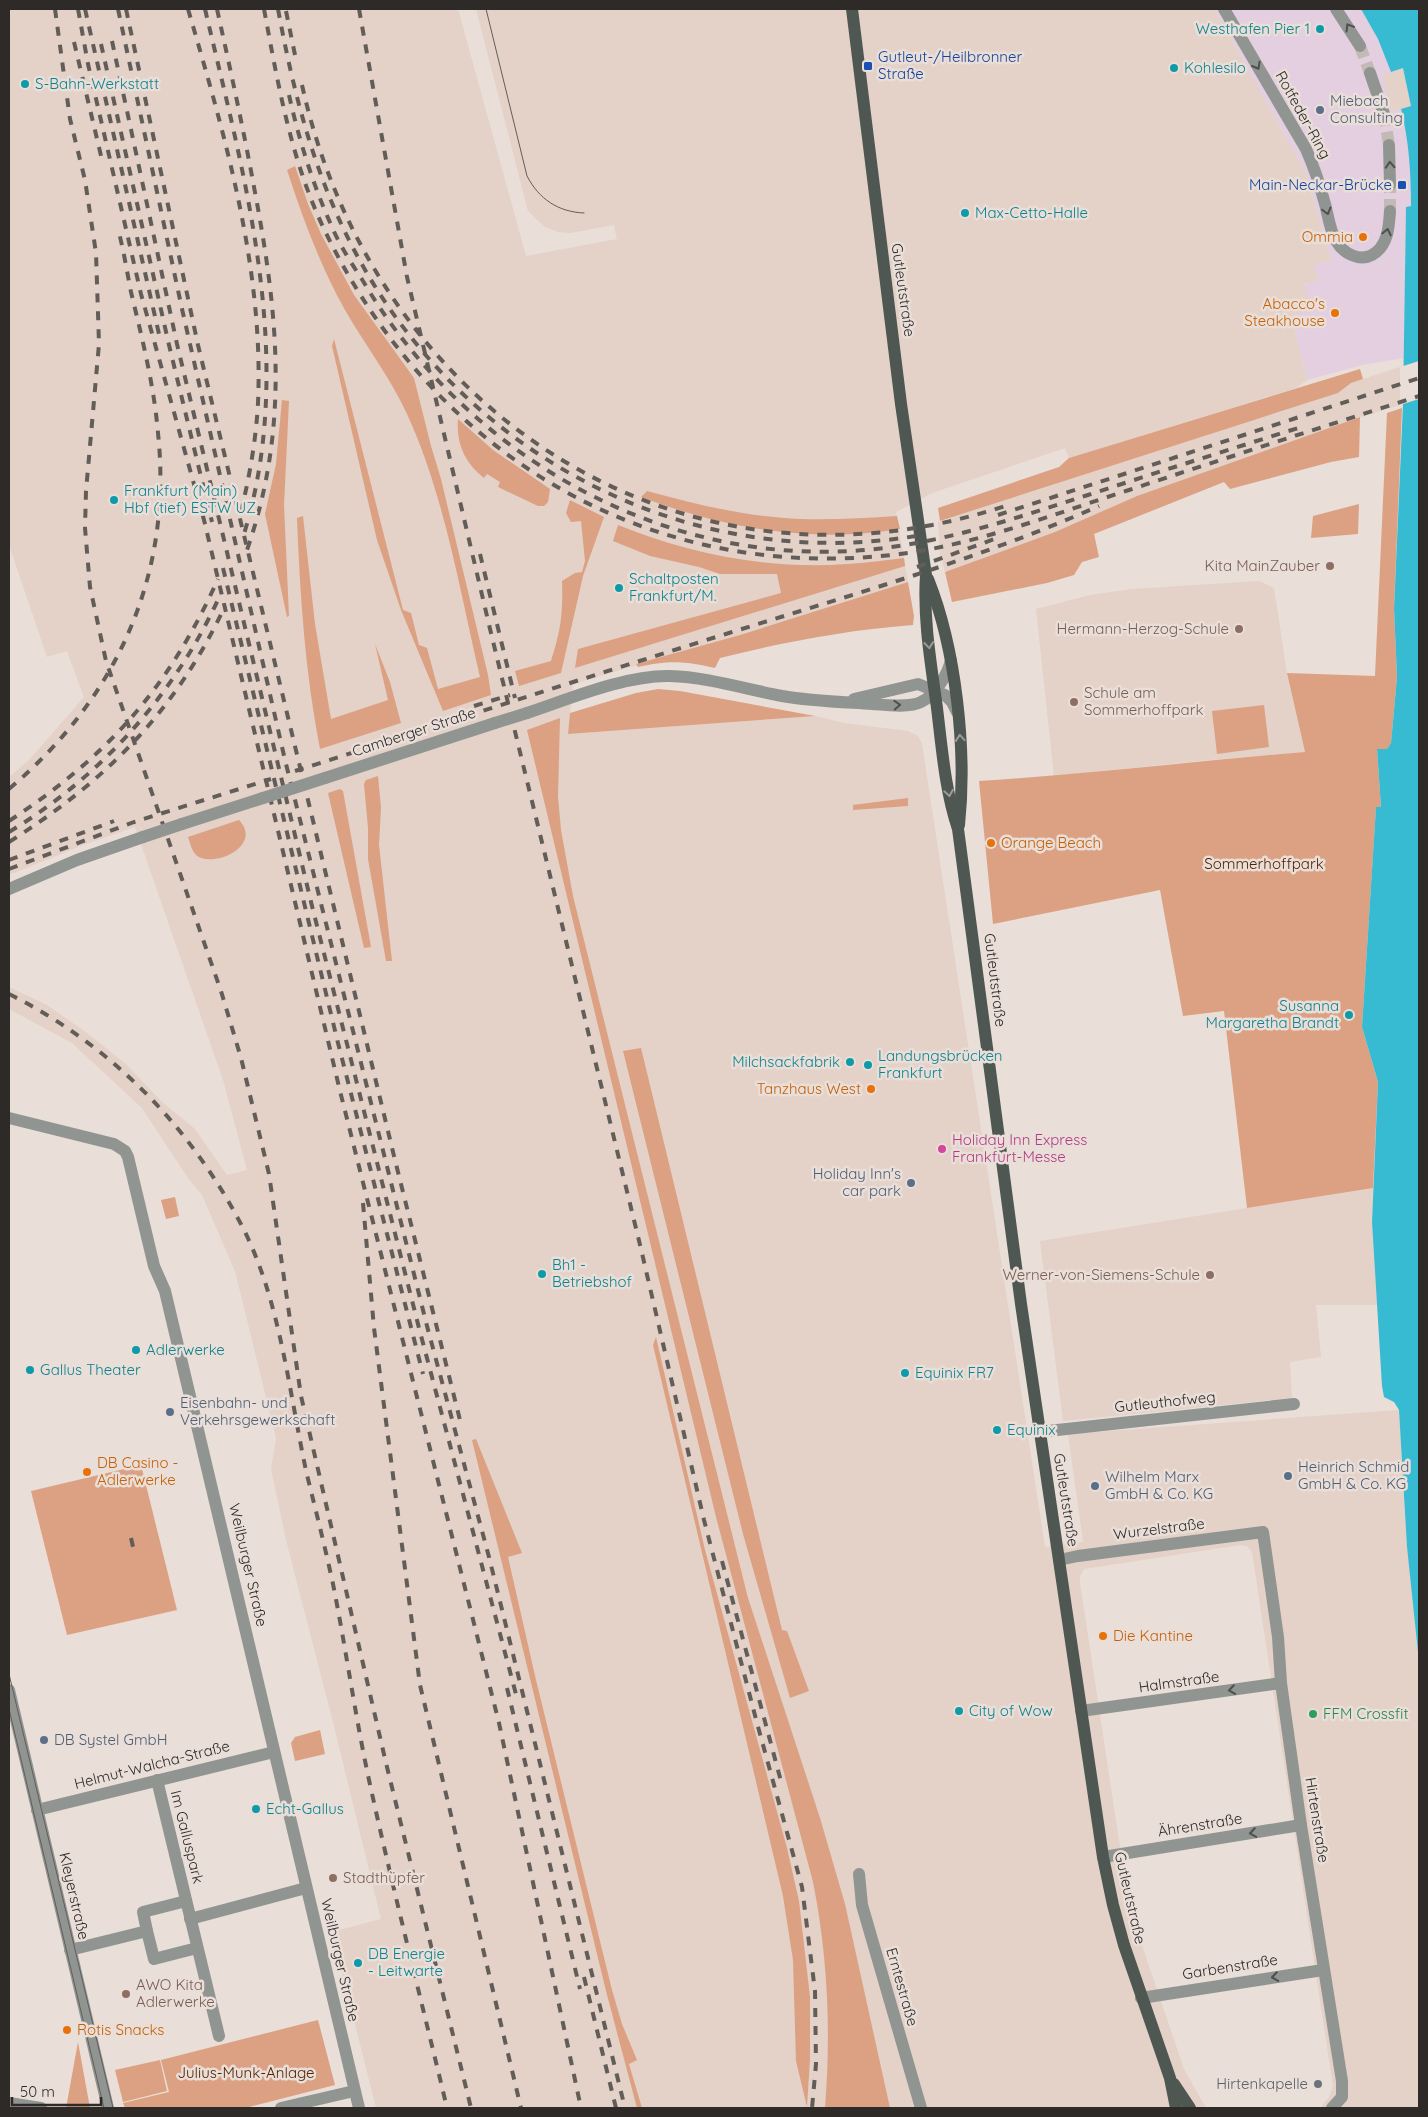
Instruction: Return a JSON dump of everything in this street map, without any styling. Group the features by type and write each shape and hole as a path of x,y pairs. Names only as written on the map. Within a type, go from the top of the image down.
{"main road":[{"name":"Gutleutstraße","path":"852,9 901,404 926,574 924,600 934,690 951,808 958,829 1039,1432 1103,1856 1113,1905 1141,1998 1170,2078 1176,2108"},
{"name":"Gutleutstraße","path":"926,574 940,608 951,660 962,764 961,805 958,829"},
{"path":"943,756 951,767 960,767 962,764"},
{"name":"Gutleutstraße","path":"1170,2078 1190,2108"}],"street":[{"name":"Rotfeder-Ring","path":"1224,9 1306,150 1316,172 1336,241 1351,256 1362,258 1370,256 1379,250 1385,242 1390,211"},
{"path":"1336,9 1360,46"},
{"path":"1370,72 1384,114"},
{"path":"1389,145 1390,185"},
{"path":"921,703 943,680 951,660"},
{"path":"918,684 929,677 932,671"},
{"name":"Camberger Straße","path":"9,889 76,860 182,824 556,703 640,679 670,676 784,696 839,702 894,705 921,703"},
{"path":"918,684 945,695 952,702 957,712"},
{"name":"Camberger Straße","path":"839,702 918,684"},
{"path":"921,703 928,704 937,710"},
{"name":"Weilburger Straße","path":"9,1118 114,1144 125,1151 128,1156 154,1266 163,1282 167,1296 359,2108"},
{"name":"Gutleuthofweg","path":"1039,1432 1294,1404"},
{"name":"Wurzelstraße","path":"1059,1560 1263,1532"},
{"name":"Hirtenstraße","path":"1263,1532 1278,1637 1281,1683 1301,1825 1342,2080 1342,2097 1332,2108"},
{"name":"Halmstraße","path":"1081,1711 1281,1683"},
{"name":"Kleyerstraße","path":"9,1690 108,2108"},
{"name":"Helmut-Walcha-Straße","path":"37,1810 274,1752"},
{"name":"Im Galluspark","path":"157,1780 219,2036"},
{"name":"Ährenstraße","path":"1103,1856 1301,1825"},
{"name":"Erntestraße","path":"858,1874 862,1905 921,2108"},
{"path":"190,1919 306,1888"},
{"name":"Im Galluspark","path":"186,1901 143,1912 147,1931 154,1959 197,1948"},
{"path":"70,1950 147,1931"},
{"name":"Garbenstraße","path":"1141,1998 1323,1970"},
{"path":"281,2108 354,2091"},
{"path":"9,2103 41,2108"}],"shaded area":[{"path":"9,9 458,9 526,256 617,239 614,225 570,233 558,232 545,227 528,211 476,9 1214,9 1306,174 1331,260 1314,265 1318,280 1304,284 1310,310 1291,315 1307,380 1296,388 1069,458 1065,448 932,493 896,512 908,582 740,635 573,684 568,734 815,716 844,723 908,731 918,736 922,744 1045,1547 1083,1542 1068,1434 1399,1410 1407,1547 1419,1662 1419,2108 1317,2108 1321,2107 1329,2097 1333,2086 1252,1552 1247,1546 1240,1545 1084,1569 1080,1576 1118,1834 1133,1919 1184,2069 1206,2108 376,2108 332,1932 381,1919 286,1540 271,1469 276,1438 235,1271 202,1195 188,1178 142,1108 72,1043 9,1009 9,987 47,1005 87,1033 126,1064 162,1102 195,1129 227,1175 247,1170 223,1080 135,827 83,845 9,875 9,777 29,760 84,697 67,651 47,657 9,545"},
{"path":"1214,9 1361,9 1378,39 1391,72 1403,68 1411,106 1401,109 1407,135 1411,174 1411,207 1406,207 1404,358 1362,365 1307,380 1291,315 1314,265 1331,260 1306,174"},
{"path":"1403,68 1411,106 1392,111 1382,76"},
{"path":"1403,366 1407,403 1360,417 1137,496 1055,532 945,572 940,553 938,522 1338,393 1351,383"},
{"path":"1259,581 1274,588 1287,673 1305,752 1054,776 1036,609 1090,595 1132,589"},
{"name":"Werner-von-Siemens-Schule","path":"1373,1188 1372,1222 1377,1305 1316,1305 1321,1357 1290,1362 1292,1398 1063,1421 1040,1241"}],"green space":[{"path":"295,166 321,234 354,295 414,378 441,479 488,675 491,695 443,711 401,610 377,540 332,346 334,339 403,610 411,613 419,645 427,648 438,689 480,677 450,543 431,477 407,414 393,387 345,310 320,259 287,170"},
{"path":"1360,369 1363,379 1351,383 1338,393 940,521 938,508 1059,467 1069,458"},
{"path":"282,400 289,401 284,505 289,616 287,617 265,514 276,464"},
{"name":"Sommerhoffpark","path":"1402,408 1394,609 1397,677 1391,743 1387,749 1377,749 1381,807 1376,808 1362,1027 1378,1082 1373,1188 1247,1208 1224,1011 1183,1016 1160,890 993,924 979,781 1305,752 1287,673 1375,676 1387,413"},
{"path":"1360,417 1359,457 1331,462 1230,489 1224,482 1094,534 1099,557 1082,562 1074,575 1047,583 952,602 945,572 1055,532 1137,496"},
{"path":"458,419 493,450 550,489 548,502 544,506 538,506 498,487 500,482 487,474 484,478 477,472 467,459 460,445"},
{"path":"647,491 723,510 781,518 825,519 897,516 900,529 834,535 768,530 736,525 672,508 641,497"},
{"path":"570,500 604,517 583,576 561,673 519,686 515,671 551,661 561,622 562,581 575,573 582,572 585,561 581,521 571,522 566,513"},
{"path":"1359,504 1358,534 1311,538 1313,516"},
{"path":"303,516 315,624 331,719 388,700 375,644 390,682 401,723 320,749 310,691 302,605 297,518"},
{"path":"618,525 673,544 730,558 788,565 818,565 854,564 904,558 905,566 575,668 578,649 781,593 777,574 720,574 699,567 650,556 613,541"},
{"path":"908,582 914,616 913,625 840,633 768,647 720,658 715,668 676,662 638,667 636,664 740,635"},
{"path":"658,689 680,691 815,716 568,734 570,713 636,693"},
{"path":"1264,705 1269,747 1217,754 1212,711"},
{"path":"560,718 558,797 561,830 573,896 748,1598 820,1818 845,1904 890,2108 825,2108 828,2051 827,1995 822,1938 813,1882 716,1517 527,730"},
{"path":"378,776 381,808 379,845 392,961 386,961 368,859 368,828 364,784 366,780"},
{"path":"340,789 343,791 371,947 364,948 328,793"},
{"path":"908,798 908,806 853,810 853,805"},
{"path":"239,820 245,830 245,838 241,846 223,857 213,859 203,859 196,855 188,837"},
{"path":"641,1048 782,1630 787,1631 809,1691 790,1698 743,1534 623,1051"},
{"path":"175,1197 179,1216 166,1219 161,1200"},
{"path":"656,1337 705,1550 787,1848 799,1901 810,1997 810,2059 807,2107 796,2061 793,1960 783,1896 653,1345"},
{"path":"476,1439 522,1553 508,1557 536,1680 612,1990 622,2024 637,2060 629,2064 642,2108 637,2108 606,1991 472,1440"},
{"path":"141,1465 177,1610 67,1635 31,1491"},
{"path":"320,1730 325,1754 295,1761 291,1743 295,1737"},
{"name":"Julius-Munk-Anlage","path":"318,2020 335,2085 245,2108 125,2108 123,2103 169,2092 161,2060"},
{"path":"78,2042 90,2108 66,2108"},
{"path":"160,2060 167,2091 123,2102 115,2070"}],"water":[{"path":"1361,9 1419,9 1419,1662 1407,1547 1399,1410 1394,1402 1384,1397 1382,1386 1372,1222 1378,1082 1362,1027 1376,807 1381,807 1377,749 1387,749 1391,743 1397,677 1394,609 1403,404 1406,207 1411,206 1409,157 1401,109 1411,106 1403,68 1391,72 1378,39"}],"pier":[{"path":"1419,361 1419,399 1400,405 1400,367"}],"tunnel":[{"path":"1360,46 1370,73"},
{"path":"1384,114 1389,145"},
{"path":"1390,185 1390,211"}],"tram line":[{"path":"486,9 527,176 537,191 550,203 566,210 584,213"},
{"path":"9,1674 113,2108"},
{"path":"9,1709 104,2108"}],"railway":[{"path":"55,9 70,119 85,180 96,253 99,344 86,491 85,528 90,587 106,661 221,991 241,1058 269,1174 301,1396 386,1763 471,2108"},
{"path":"78,9 88,64 141,294 204,520 340,1091 499,1723 581,2108"},
{"path":"85,9 159,334"},
{"path":"118,9 182,309 285,760 427,1326 489,1557 625,2108"},
{"path":"126,9 198,345 394,1156 461,1424"},
{"path":"188,9 228,154 239,203 255,303 258,403 252,460 240,516"},
{"path":"205,9 249,204 259,270 265,337 266,403 259,468 244,534"},
{"path":"217,9 254,187 269,279 274,325 276,369 270,459 261,504 247,550"},
{"path":"264,9 287,122 303,177 325,231 370,310 425,380 488,440 559,488 637,524 720,548 808,558 900,554 987,536 1419,396"},
{"path":"278,9 290,69 315,158 351,244 396,318 451,383 515,438 586,482 663,515 745,536 829,543 916,536"},
{"path":"359,9 407,277 491,633 641,1249 704,1520 802,1887 815,1991 816,2064 812,2108"},
{"path":"286,11 295,55"},
{"path":"112,41 177,344 312,906 419,1328 517,1698"},
{"path":"74,42 102,160"},
{"path":"101,44 169,345 212,522"},
{"path":"302,85 340,201 397,303 470,390 559,458 659,506 768,531 884,532 1005,506"},
{"path":"289,95 307,162 335,234 346,255 404,342 453,396 509,444 569,484 635,515 704,537 776,549 850,551 880,548 940,538 1000,523 1298,428"},
{"path":"9,789 47,753 80,715 108,674 130,630 146,584 156,536 160,485 158,433 154,397 119,233"},
{"path":"998,515 1419,378"},
{"path":"295,771 916,575 1008,543 1099,506"},
{"path":"917,567 1000,537"},
{"path":"480,554 515,698"},
{"path":"223,568 338,1043 423,1374"},
{"path":"9,821 77,771 106,745 132,716 179,654 218,579"},
{"path":"9,832 43,810 75,785 133,729 182,664 203,629 221,593"},
{"path":"9,842 77,794 135,740 161,711 184,679 206,644 225,606"},
{"path":"474,706 510,695"},
{"path":"9,869 134,822 271,779"},
{"path":"9,860 114,821"},
{"path":"9,994 81,1038 145,1092 199,1156 243,1228 256,1257 275,1317 307,1475 333,1584 369,1780 447,2108"},
{"path":"363,1203 374,1328 420,1685 521,2108"},
{"path":"131,1538 134,1551"},
{"path":"722,1561 782,1785"},
{"path":"507,1688 580,1989"},
{"path":"584,1977 616,2108"}],"place":[{"name":"Westhafen Pier 1","path":"1320,29"},
{"name":"Gutleut-/Heilbronner Straße","path":"868,66"},
{"name":"Kohlesilo","path":"1174,68"},
{"name":"S-Bahn-Werkstatt","path":"25,84"},
{"name":"Miebach Consulting","path":"1320,110"},
{"name":"Main-Neckar-Brücke","path":"1402,185"},
{"name":"Max-Cetto-Halle","path":"965,213"},
{"name":"Ommia","path":"1363,237"},
{"name":"Abacco's Steakhouse","path":"1335,313"},
{"name":"Frankfurt (Main) Hbf (tief) ESTW UZ","path":"114,500"},
{"name":"Kita MainZauber","path":"1330,566"},
{"name":"Schaltposten Frankfurt/M.","path":"619,588"},
{"name":"Hermann-Herzog-Schule","path":"1239,629"},
{"name":"Schule am Sommerhoffpark","path":"1074,702"},
{"name":"Orange Beach","path":"991,843"},
{"name":"Susanna Margaretha Brandt","path":"1349,1015"},
{"name":"Milchsackfabrik","path":"850,1062"},
{"name":"Landungsbrücken Frankfurt","path":"868,1065"},
{"name":"Tanzhaus West","path":"871,1089"},
{"name":"Holiday Inn Express Frankfurt-Messe","path":"942,1149"},
{"name":"Holiday Inn's car park","path":"911,1183"},
{"name":"Bh1 - Betriebshof","path":"542,1274"},
{"name":"Werner-von-Siemens-Schule","path":"1210,1275"},
{"name":"Adlerwerke","path":"136,1350"},
{"name":"Gallus Theater","path":"30,1370"},
{"name":"Equinix FR7","path":"905,1373"},
{"name":"Eisenbahn- und Verkehrsgewerkschaft","path":"170,1412"},
{"name":"Equinix","path":"997,1430"},
{"name":"DB Casino - Adlerwerke","path":"87,1472"},
{"name":"Heinrich Schmid GmbH & Co. KG","path":"1288,1476"},
{"name":"Wilhelm Marx GmbH & Co. KG","path":"1095,1486"},
{"name":"Die Kantine","path":"1103,1636"},
{"name":"City of Wow","path":"959,1711"},
{"name":"FFM Crossfit","path":"1313,1714"},
{"name":"DB Systel GmbH","path":"44,1740"},
{"name":"Echt-Gallus","path":"256,1809"},
{"name":"Stadthüpfer","path":"333,1878"},
{"name":"DB Energie - Leitwarte","path":"358,1963"},
{"name":"AWO Kita Adlerwerke","path":"126,1994"},
{"name":"Rotis Snacks","path":"67,2030"},
{"name":"Hirtenkapelle","path":"1318,2084"}]}
